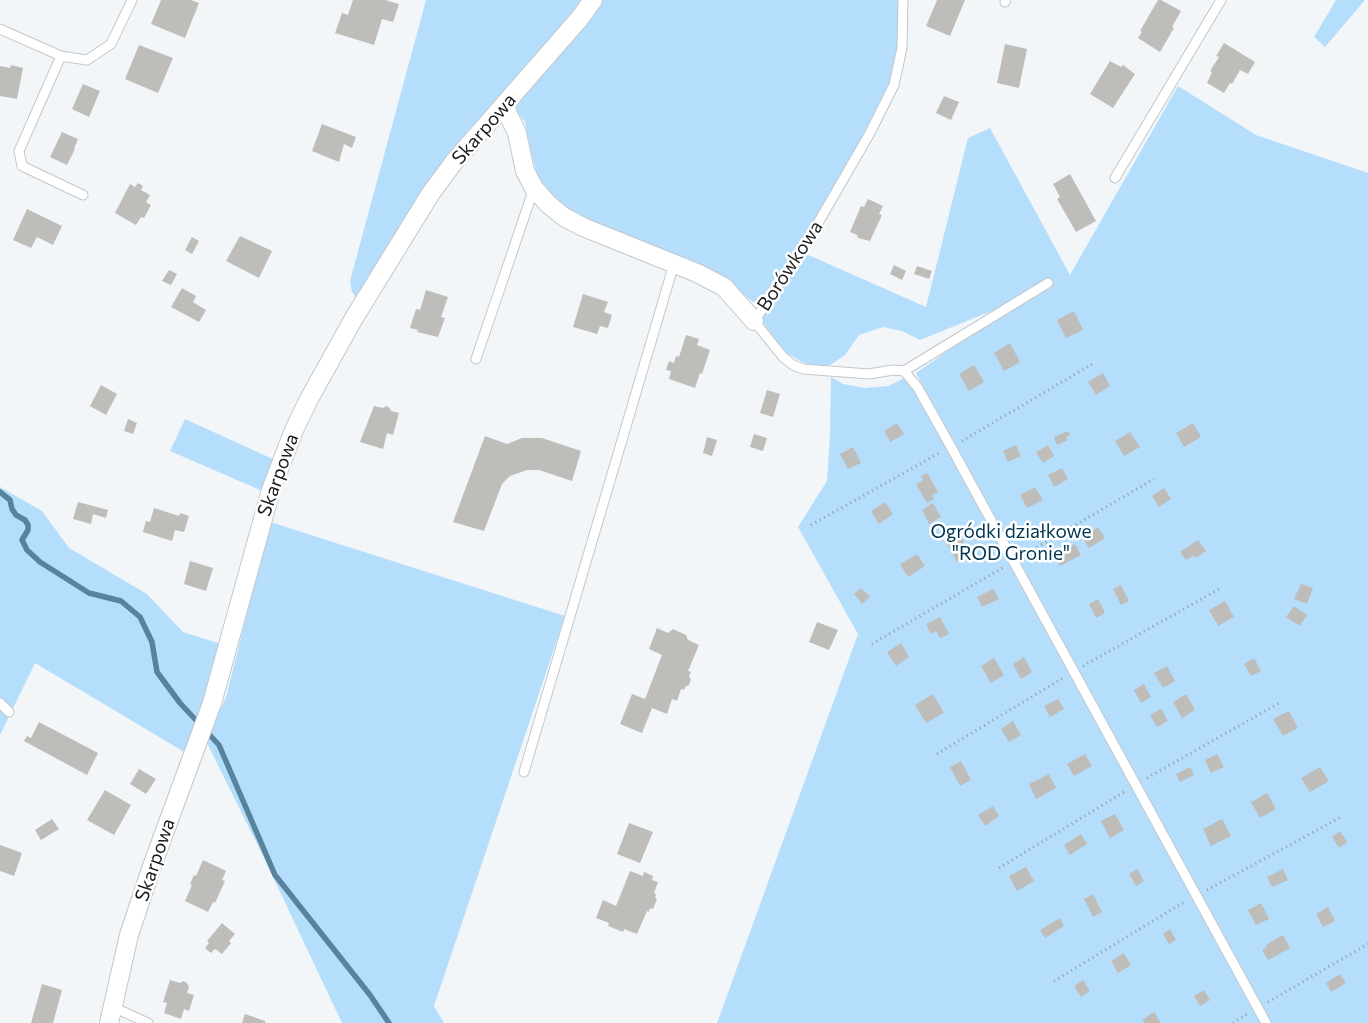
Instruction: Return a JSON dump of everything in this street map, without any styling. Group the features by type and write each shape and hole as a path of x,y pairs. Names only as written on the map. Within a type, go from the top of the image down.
{"street":[{"name":"Skarpowa","path":"111,1015 129,935 152,866 212,704 261,522 294,430 330,360 431,193 454,162 580,18 593,0"},
{"name":"Borówkowa","path":"504,106 517,133 525,171 534,188 548,204 564,217 583,227 697,273 724,287 754,321"}],"lane":[{"path":"0,29 61,56 87,60 111,44 132,0"},
{"name":"Borówkowa","path":"754,321 803,249 870,134 894,85 902,48 903,0"},
{"path":"1115,178 1221,0"},
{"path":"61,56 19,151 22,166 83,195"},
{"path":"476,359 534,188"},
{"path":"524,772 674,264"},
{"path":"754,321 783,358 803,369 869,374 893,370 904,371 1048,283"},
{"path":"904,371 918,388 951,447 1266,1023"},
{"path":"0,703 9,712"},
{"path":"111,1015 148,1023"}],"path":[{"path":"1233,1023 1368,944"}],"green space":[{"path":"426,0 584,0 358,300 352,292 350,281"},
{"path":"601,0 899,0 897,48 889,84 867,132 799,248 760,300 753,302 736,289 566,209 546,192 537,175 525,122 518,113 516,106"},
{"path":"1336,0 1365,0 1325,47 1314,37"},
{"name":"Ogródki działkowe \"ROD Gronie\"","path":"1178,86 1256,135 1368,173 1368,1023 717,1023 858,634 798,527 827,481 831,377 843,384 865,388 888,386 907,377 914,390 922,385 916,373 992,320 989,312 920,340 902,331 883,327 859,335 845,355 830,365 817,367 802,362 785,352 761,320 806,254 926,307 968,138 990,128 1070,275"},
{"path":"185,419 275,460 267,493 170,451"},
{"path":"0,487 42,511 69,548 147,594 183,632 221,644 204,703 186,753 35,663 0,735"},
{"path":"270,522 565,616 434,1006 444,1023 342,1023 206,741 226,697"}],"building":[{"path":"161,0 191,0 199,3 185,38 151,24"},
{"path":"353,0 385,0 399,4 393,22 382,19 374,45 335,33 342,13 348,15"},
{"path":"937,0 965,0 950,36 926,26"},
{"path":"1158,0 1181,11 1172,27 1174,28 1160,52 1138,38"},
{"path":"1224,43 1255,62 1248,74 1240,70 1224,93 1207,83 1212,72 1210,71 1219,57 1216,56"},
{"path":"1005,44 1027,49 1019,88 997,83"},
{"path":"139,45 173,58 158,93 125,79"},
{"path":"1110,61 1121,67 1123,65 1135,74 1113,108 1090,94"},
{"path":"11,65 23,68 17,99 0,96 0,66 10,68"},
{"path":"83,84 100,91 89,117 72,109"},
{"path":"944,96 959,102 951,120 936,113"},
{"path":"322,124 356,137 352,148 344,144 339,162 312,151"},
{"path":"62,132 78,139 67,165 50,157"},
{"path":"1070,174 1096,221 1076,232 1057,199 1060,197 1053,184"},
{"path":"138,183 143,186 141,190 150,195 146,202 151,205 144,218 141,217 136,225 115,213 130,184 135,187"},
{"path":"868,199 883,206 879,214 882,215 870,241 858,238 857,235 850,232 861,206 864,207"},
{"path":"27,209 62,226 53,245 37,237 31,248 13,240"},
{"path":"240,236 272,251 259,278 226,261"},
{"path":"192,237 199,241 192,254 185,250"},
{"path":"894,265 906,271 902,280 890,274"},
{"path":"917,266 932,271 929,279 914,274"},
{"path":"169,270 177,274 171,285 162,281"},
{"path":"182,288 196,296 193,302 206,310 199,322 171,307"},
{"path":"426,290 448,297 441,317 445,318 438,337 417,332 418,330 410,328 416,309 420,310"},
{"path":"583,294 608,302 604,312 612,315 608,328 600,326 597,334 573,327"},
{"path":"1074,311 1083,330 1066,338 1057,320"},
{"path":"686,335 699,339 697,345 710,350 695,388 669,379 671,371 666,370 669,361 674,363 676,356 679,357"},
{"path":"1010,343 1020,362 1004,371 994,353"},
{"path":"974,365 984,382 969,391 959,374"},
{"path":"1103,373 1110,386 1096,395 1088,382"},
{"path":"101,385 117,394 106,415 90,406"},
{"path":"767,390 780,394 773,417 760,413"},
{"path":"374,406 383,408 386,406 391,411 399,413 393,435 387,433 383,449 360,442"},
{"path":"128,419 137,423 133,434 124,431"},
{"path":"897,423 904,434 890,442 884,431"},
{"path":"1193,423 1201,437 1184,447 1176,433"},
{"path":"1068,431 1070,435 1066,437 1068,440 1057,445 1054,437"},
{"path":"1130,432 1140,447 1124,456 1115,441"},
{"path":"754,434 767,438 763,451 750,447"},
{"path":"485,436 507,444 522,438 542,438 581,451 572,481 539,470 527,470 510,476 502,484 484,531 453,522"},
{"path":"707,437 717,440 712,456 703,453"},
{"path":"1016,445 1021,456 1008,462 1003,451"},
{"path":"1048,445 1054,456 1043,463 1036,452"},
{"path":"853,447 861,463 848,469 840,454"},
{"path":"1062,468 1068,479 1054,487 1048,475"},
{"path":"927,473 938,492 932,495 934,499 927,503 916,484 923,480 921,476"},
{"path":"1035,487 1043,500 1027,508 1020,495"},
{"path":"1164,488 1171,499 1159,507 1152,496"},
{"path":"78,502 108,510 106,518 93,514 91,524 73,519"},
{"path":"885,502 893,514 879,524 871,511"},
{"path":"933,503 941,517 929,524 922,510"},
{"path":"154,508 179,516 180,513 189,516 184,532 175,530 172,541 143,532 146,521 150,522"},
{"path":"1098,527 1105,538 1089,548 1082,537"},
{"path":"959,534 971,555 957,562 946,542"},
{"path":"1198,540 1206,551 1196,558 1194,555 1186,560 1180,552"},
{"path":"1075,544 1081,555 1060,566 1054,555"},
{"path":"917,554 925,566 908,577 900,564"},
{"path":"190,561 213,568 206,591 184,584"},
{"path":"1301,584 1313,588 1307,604 1294,599"},
{"path":"1121,585 1129,601 1121,605 1113,589"},
{"path":"861,588 870,597 862,604 854,594"},
{"path":"993,589 999,599 982,607 977,597"},
{"path":"1098,599 1105,613 1096,618 1089,604"},
{"path":"1225,601 1234,617 1218,626 1209,610"},
{"path":"1294,606 1307,615 1300,626 1286,617"},
{"path":"940,617 949,634 940,638 936,631 931,634 926,624"},
{"path":"817,622 838,630 829,650 809,642"},
{"path":"657,628 668,633 673,629 686,635 688,640 699,645 688,671 691,672 689,685 684,690 681,689 677,701 672,699 667,714 652,708 642,733 620,724 632,694 645,699 662,655 649,649"},
{"path":"901,643 909,657 896,666 887,652"},
{"path":"1024,657 1032,672 1021,679 1013,664"},
{"path":"994,658 1004,675 991,683 981,666"},
{"path":"1254,658 1261,671 1251,676 1244,664"},
{"path":"1167,666 1175,681 1163,688 1154,673"},
{"path":"1144,684 1151,697 1141,703 1134,690"},
{"path":"933,694 944,713 926,723 915,705"},
{"path":"1186,694 1195,710 1182,718 1173,702"},
{"path":"1058,699 1064,709 1050,717 1044,706"},
{"path":"1161,709 1168,721 1157,727 1150,715"},
{"path":"1289,711 1298,728 1283,736 1273,719"},
{"path":"1013,721 1021,735 1009,742 1001,729"},
{"path":"39,722 98,753 87,775 24,741 27,736 31,738"},
{"path":"1085,754 1092,766 1074,776 1067,764"},
{"path":"1217,754 1224,767 1211,773 1205,760"},
{"path":"961,761 971,780 960,786 950,767"},
{"path":"1190,767 1194,775 1180,782 1176,774"},
{"path":"1320,767 1329,781 1310,792 1301,778"},
{"path":"139,769 156,779 146,794 130,784"},
{"path":"1049,774 1056,788 1036,799 1029,784"},
{"path":"105,790 131,805 114,835 87,820"},
{"path":"1267,793 1276,809 1260,818 1251,802"},
{"path":"993,806 999,816 985,826 978,815"},
{"path":"1115,814 1124,830 1110,838 1101,821"},
{"path":"52,819 59,829 41,840 35,830"},
{"path":"1222,819 1231,836 1211,846 1203,829"},
{"path":"629,823 653,832 640,863 617,854"},
{"path":"1340,831 1347,842 1339,848 1332,837"},
{"path":"1081,834 1087,844 1070,855 1064,845"},
{"path":"0,845 22,853 14,876 0,871"},
{"path":"203,860 226,871 222,880 225,881 215,903 213,902 208,912 185,901 192,885 190,884"},
{"path":"1026,867 1034,881 1017,891 1009,876"},
{"path":"1137,869 1144,881 1136,886 1129,874"},
{"path":"1283,869 1288,880 1272,887 1267,877"},
{"path":"630,871 643,876 644,872 653,876 652,880 658,882 654,893 657,899 653,909 650,908 649,912 647,911 637,934 624,929 623,932 608,926 609,923 596,918 603,900 616,906"},
{"path":"1093,894 1102,912 1093,917 1084,899"},
{"path":"1261,903 1269,919 1256,925 1248,910"},
{"path":"1328,907 1335,921 1323,927 1316,914"},
{"path":"1060,918 1064,926 1045,938 1040,930"},
{"path":"222,923 235,934 229,941 231,943 222,954 215,949 211,953 205,948 209,943 207,941"},
{"path":"1170,929 1176,940 1169,944 1163,934"},
{"path":"1283,935 1290,948 1268,960 1262,950 1267,947 1266,945"},
{"path":"1124,953 1131,965 1118,973 1111,961"},
{"path":"1340,974 1346,983 1331,992 1326,983"},
{"path":"170,980 187,983 189,987 187,993 194,995 189,1011 184,1009 181,1019 164,1013 167,1003 163,1002"},
{"path":"1083,980 1090,991 1081,997 1074,986"},
{"path":"42,984 62,990 53,1023 31,1023"},
{"path":"1204,990 1210,1000 1200,1006 1194,996"},
{"path":"1154,1012 1161,1023 1145,1023 1142,1020"},
{"path":"245,1014 265,1021 265,1023 242,1023"}],"waterway":[{"path":"0,492 10,500 16,515 25,520 28,525 28,530 22,540 27,550 40,562 89,593 121,601 140,617 152,642 157,672 180,703 219,745 275,875 370,995 389,1023"}]}
